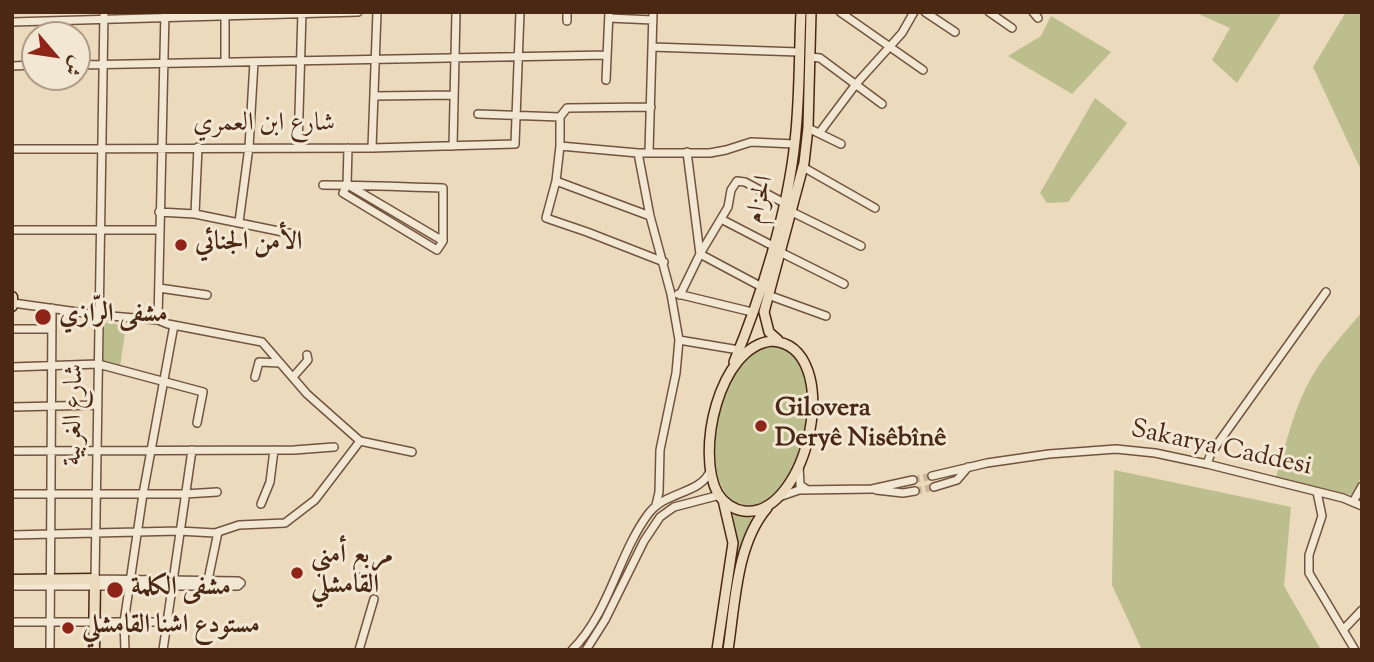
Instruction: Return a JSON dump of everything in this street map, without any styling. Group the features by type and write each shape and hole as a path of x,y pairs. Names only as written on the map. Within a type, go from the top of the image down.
{"highway":[{"path":"12,583 95,582"},
{"name":"شارع الغربية","path":"94,650 95,582"}],"main road":[{"name":"الحزام","path":"780,341 769,332 764,312 795,144 801,12"},
{"name":"الحزام","path":"722,389 790,211 803,167 808,128 811,12"},
{"path":"718,650 733,542 712,467 710,435 714,414 722,389 740,359 751,348 765,341 780,341 803,358 811,389 811,426 799,464 758,521 744,552 728,650"},
{"path":"721,498 732,507 746,511 763,509 774,501"}],"street":[{"path":"12,22 104,16 358,12"},
{"path":"372,148 377,12"},
{"path":"453,146 456,12"},
{"path":"516,116 520,12"},
{"path":"567,22 568,12"},
{"path":"840,12 923,70"},
{"path":"820,132 856,84 902,33 914,12"},
{"path":"925,12 955,32"},
{"path":"989,12 1012,28"},
{"path":"298,147 302,13"},
{"path":"158,320 165,15"},
{"path":"225,15 225,62"},
{"path":"606,80 609,15 653,16 649,152"},
{"name":"شارع الغربية","path":"95,582 104,16"},
{"path":"652,47 799,52"},
{"path":"91,65 607,55"},
{"path":"810,57 820,58 882,104"},
{"path":"239,222 249,147 254,62"},
{"path":"374,96 454,95"},
{"path":"651,107 566,108 560,117 556,181 546,218 664,262"},
{"path":"478,114 560,117"},
{"name":"شارع ابن العمري","path":"12,149 372,148 515,144 516,116"},
{"path":"808,128 841,144"},
{"path":"560,146 638,153 726,150 751,142 795,144"},
{"path":"195,214 198,147"},
{"path":"323,185 347,185 443,188 443,241 438,250 343,193 347,185 348,148"},
{"path":"687,152 700,254"},
{"path":"638,153 650,216 671,292 679,340 676,373 660,450 656,505"},
{"path":"803,167 875,208"},
{"path":"556,181 650,216"},
{"path":"680,295 728,207 731,190 737,181 784,203"},
{"path":"347,185 443,241"},
{"path":"366,206 371,199"},
{"path":"790,211 861,246"},
{"path":"159,212 195,214 293,234"},
{"path":"721,219 844,284"},
{"path":"12,230 159,230"},
{"path":"700,254 761,286"},
{"path":"159,288 207,295"},
{"path":"671,292 752,312"},
{"path":"1207,464 1211,453 1326,292"},
{"path":"768,295 826,316"},
{"path":"13,302 99,315 158,320 262,342 307,394 360,441 412,452"},
{"path":"50,650 52,308"},
{"path":"125,650 124,622 132,583 143,494 174,325"},
{"path":"12,329 52,329"},
{"path":"679,340 739,350"},
{"path":"293,377 308,360 307,355"},
{"path":"254,377 259,362 281,363"},
{"path":"12,367 98,364 203,392 197,423"},
{"path":"12,407 98,405"},
{"path":"12,535 138,531 218,532 239,525 285,523 315,500 360,441"},
{"path":"12,451 274,450 334,447"},
{"name":"Sakarya Caddesi","path":"932,476 968,467 1070,453 1102,449 1131,450 1207,464 1362,506"},
{"path":"163,650 178,531 192,450"},
{"path":"261,504 270,482 274,450"},
{"path":"799,464 800,485 807,489"},
{"path":"572,650 594,622 639,530 656,505 666,498 702,484 712,467"},
{"path":"934,487 957,480 968,467"},
{"path":"865,489 913,480"},
{"path":"1353,502 1362,486"},
{"path":"774,501 807,489 865,489 894,493 915,491"},
{"path":"12,494 217,492"},
{"path":"1317,492 1322,516 1309,555 1308,567 1320,594 1355,650"},
{"path":"586,650 605,620 649,532 660,517 674,507 721,498"},
{"path":"208,580 218,532"},
{"path":"95,582 238,586 241,583 208,580 172,583"},
{"path":"359,650 374,599"},
{"path":"1344,629 1362,610"},
{"path":"12,622 168,621"}],"green space":[{"path":"1194,12 1282,12 1237,83 1212,60 1230,28"},
{"path":"1346,12 1362,12 1362,172 1313,67"},
{"path":"1051,16 1111,52 1072,94 1008,56 1041,36"},
{"path":"1095,98 1127,123 1068,202 1047,203 1040,193"},
{"path":"1362,312 1362,476 1351,495 1276,477 1295,414 1311,378"},
{"path":"104,322 126,326 120,367 103,361"},
{"path":"770,346 791,353 803,373 807,399 804,429 796,459 782,484 765,501 744,505 732,500 724,491 719,478 715,447 718,417 726,392 741,367 755,353"},
{"path":"1114,470 1291,507 1284,586 1321,650 1142,650 1112,585"},
{"path":"750,515 753,520 741,549 725,650 722,650 737,547 733,516"}],"tunnel":[{"path":"913,480 932,476"},
{"path":"915,491 934,487"}],"place":[{"name":"الأمن الجنائي","path":"181,245"},
{"name":"مشفى الرّازي","path":"43,317"},
{"name":"Gilovera Deryê Nisêbînê","path":"761,426"},
{"name":"مربع أمني القامشلي","path":"297,573"},
{"name":"مشفى الكلمة","path":"115,590"},
{"name":"مستودع اشنا القامشلي","path":"68,628"}]}
